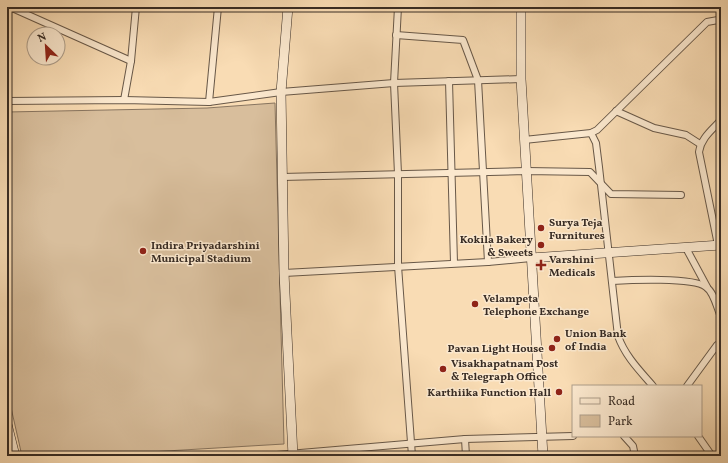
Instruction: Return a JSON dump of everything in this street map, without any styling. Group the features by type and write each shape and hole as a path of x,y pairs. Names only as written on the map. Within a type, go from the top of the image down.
{"main road":[{"path":"288,7 281,92 284,273 293,455"},
{"path":"521,7 521,79 543,456"},
{"path":"531,258 720,245"},
{"path":"7,424 15,456"}],"street":[{"path":"10,7 131,61"},
{"path":"124,100 131,61 136,7"},
{"path":"209,102 218,7"},
{"path":"398,7 394,83 398,174 398,266 412,456"},
{"path":"524,140 591,133 597,130 707,22 718,20 721,22"},
{"path":"396,35 463,40 478,80 488,262"},
{"path":"7,102 124,100 209,102 281,92 394,83 521,79"},
{"path":"449,81 454,263"},
{"path":"616,111 654,128 686,135 700,144"},
{"path":"720,245 699,152 700,144 721,120"},
{"path":"591,133 596,143 618,336 621,344 631,359 652,385"},
{"path":"282,177 526,171 590,172 611,194 682,195"},
{"path":"686,248 721,317"},
{"path":"284,273 488,262 531,258"},
{"path":"612,281 653,279 702,284 707,287"},
{"path":"688,385 717,345 721,343"},
{"path":"265,456 343,453 465,438 572,436"},
{"path":"625,437 633,446 635,456"},
{"path":"699,437 712,456"},
{"path":"465,438 466,456"}],"green space":[{"name":"Indira Priyadarshini Municipal Stadium","path":"275,103 284,444 82,456 22,456 7,390 7,112 207,108"}],"place":[{"name":"Surya Teja Furnitures","path":"541,228"},
{"name":"Kokila Bakery & Sweets","path":"541,245"},
{"name":"Indira Priyadarshini Municipal Stadium","path":"143,251"},
{"name":"Varshini Medicals","path":"541,265"},
{"name":"Velampeta Telephone Exchange","path":"475,304"},
{"name":"Union Bank of India","path":"557,339"},
{"name":"Pavan Light House","path":"552,348"},
{"name":"Visakhapatnam Post & Telegraph Office","path":"443,369"},
{"name":"Karthiika Function Hall","path":"559,392"}]}
